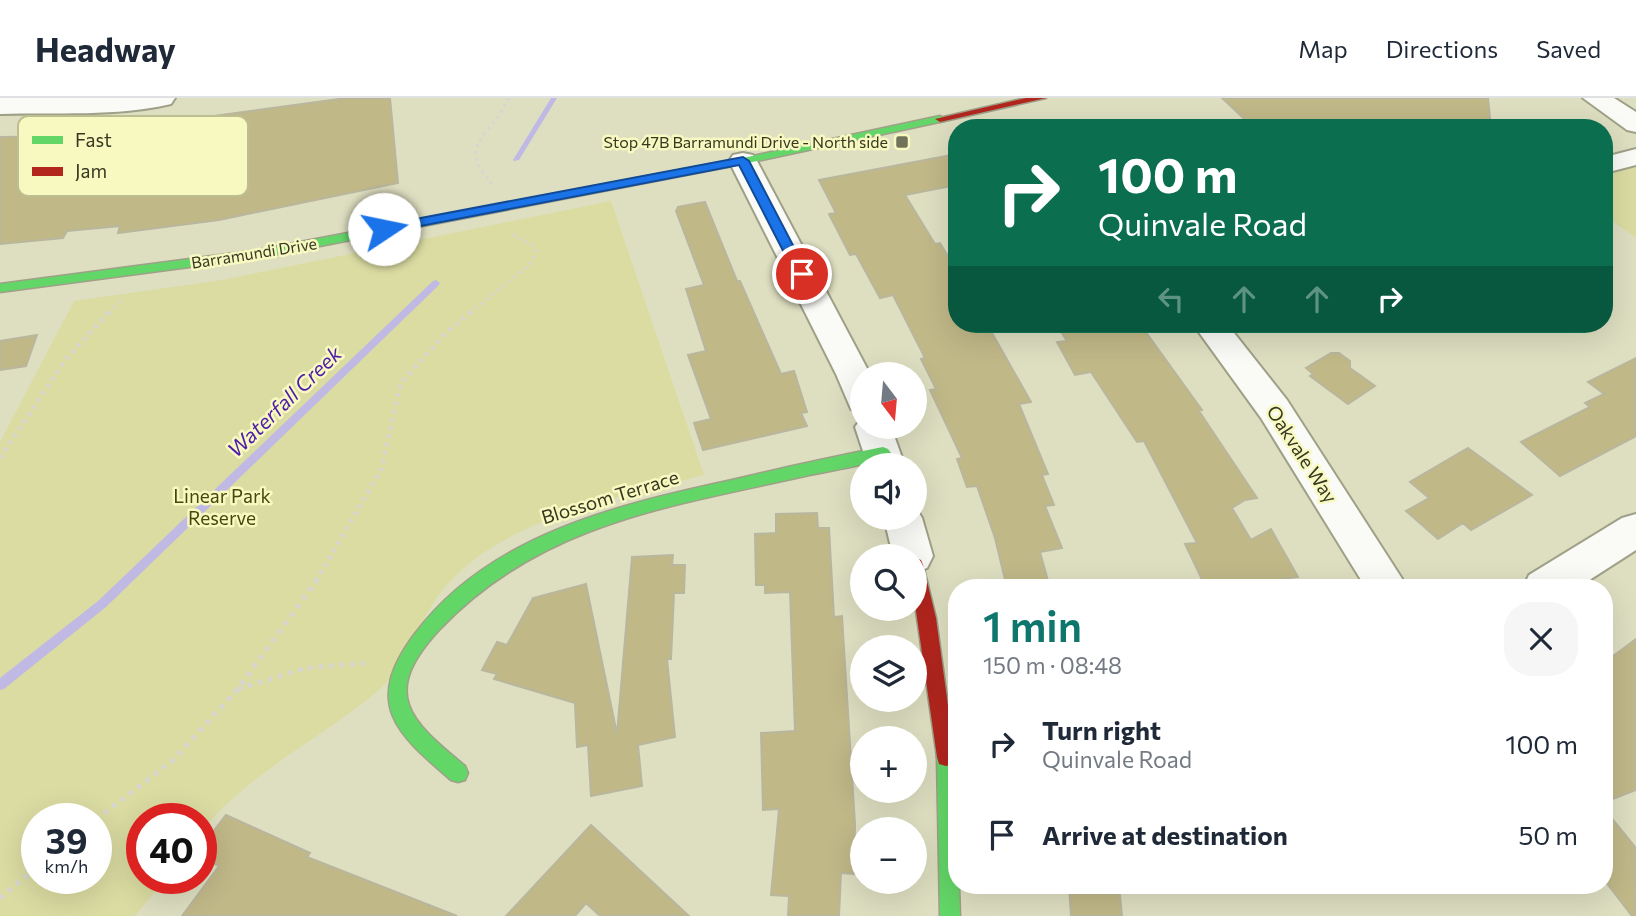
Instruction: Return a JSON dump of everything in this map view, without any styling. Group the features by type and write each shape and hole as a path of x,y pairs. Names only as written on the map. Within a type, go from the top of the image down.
{"street":[{"path":"0,106 115,103 162,98"},
{"name":"Barramundi Drive","path":"0,288 257,254 743,161 1041,98"},
{"path":"1596,98 1636,124"},
{"path":"1613,163 1636,157"},
{"path":"743,161 850,367"},
{"name":"Oakvale Way","path":"1216,333 1274,409 1382,579"},
{"name":"Blossom Terrace","path":"458,773 406,726 397,693 404,661 422,635 486,572 562,530 639,507 881,448"},
{"path":"1557,579 1636,530"},
{"path":"927,618 947,762 948,813"},
{"path":"950,894 950,916"}],"path":[{"path":"112,808 173,761 237,690 317,580 381,470 401,383 446,333 530,264 536,253 535,247 502,227 491,181 479,171 474,159 476,144 500,118 509,98"},
{"path":"0,458 66,359 128,292"},
{"path":"237,690 306,668 404,661"},
{"path":"0,898 21,880"}],"green space":[{"path":"1636,166 1636,238 1613,222 1613,171"},
{"name":"Linear Park Reserve","path":"611,201 704,475 562,514 495,546 465,567 441,592 395,671 379,690 263,774 217,814 217,803 126,803 126,894 153,894 135,916 0,916 0,442 74,301 222,280"}],"building":[{"path":"346,98 390,98 398,183 219,220 118,233 120,226 67,231 63,238 0,244 0,137 18,137 18,196 248,196 248,116 215,116"},
{"path":"1222,98 1488,98 1490,119 1244,119"},
{"path":"948,156 948,187 905,195 935,244 940,243 948,256 948,333 992,333 1031,402 1019,404 1048,474 1042,475 1054,505 1045,506 1062,548 1040,552 1048,579 1005,579 995,538 977,486 967,487 957,459 962,458 930,390 936,389 928,373 928,362 922,362 921,359 925,358 893,295 880,298 856,254 850,255 829,214 836,213 819,180"},
{"path":"705,202 737,281 740,281 781,374 794,371 807,412 801,413 807,426 703,450 694,423 711,419 688,355 706,351 686,289 704,285 676,211 678,207"},
{"path":"1062,333 1146,333 1202,410 1199,411 1257,498 1245,500 1232,508 1251,540 1271,529 1298,577 1202,579 1185,544 1197,543 1144,441 1137,442 1091,372 1075,375 1057,342 1067,341"},
{"path":"37,335 26,366 0,370 0,341"},
{"path":"1331,353 1339,353 1350,361 1350,368 1375,386 1348,404 1310,376 1313,374 1306,368"},
{"path":"1636,358 1636,436 1560,476 1521,442 1590,407 1585,403 1604,394 1588,382"},
{"path":"1468,448 1532,495 1471,530 1463,523 1438,539 1406,511 1429,498 1410,482"},
{"path":"817,513 818,528 829,528 834,617 842,616 850,744 850,803 854,803 855,817 850,817 850,874 841,873 839,916 788,916 789,896 771,895 779,809 763,810 761,733 795,731 790,592 765,593 765,585 756,585 755,534 776,533 776,514"},
{"path":"673,555 672,565 685,565 684,593 674,593 671,659 667,659 675,737 638,745 642,786 591,796 588,745 577,747 575,703 494,679 497,674 482,670 497,642 507,645 533,598 586,584 617,734 632,557"},
{"path":"1636,639 1636,790 1613,799 1613,656"},
{"path":"226,815 310,853 307,857 457,916 182,916 198,894 217,894 217,827"},
{"path":"1613,820 1636,848 1636,916 1632,916 1613,891"},
{"path":"591,825 689,916 600,916 586,903 575,916 506,916"},
{"path":"1070,894 1120,894 1122,916 1071,916"}],"waterway":[{"name":"Waterfall Creek","path":"516,160 554,98"},
{"name":"Waterfall Creek","path":"0,685 102,604 436,283"}],"traffic: fast":[{"path":"0,288 258,254 743,161 940,119"},
{"path":"458,773 408,725 399,710 396,694 399,676 409,655 427,631 457,600 489,574 524,552 561,534 600,520 681,497 850,460"},
{"path":"946,757 948,836"},
{"path":"949,894 950,916"}],"traffic: jam":[{"path":"940,119 1041,98"},
{"path":"927,618 946,757"}],"place":[{"name":"Stop 47B Barramundi Drive - North side","path":"902,142"}],"route":[{"path":"384,229 743,161 802,274"}]}
